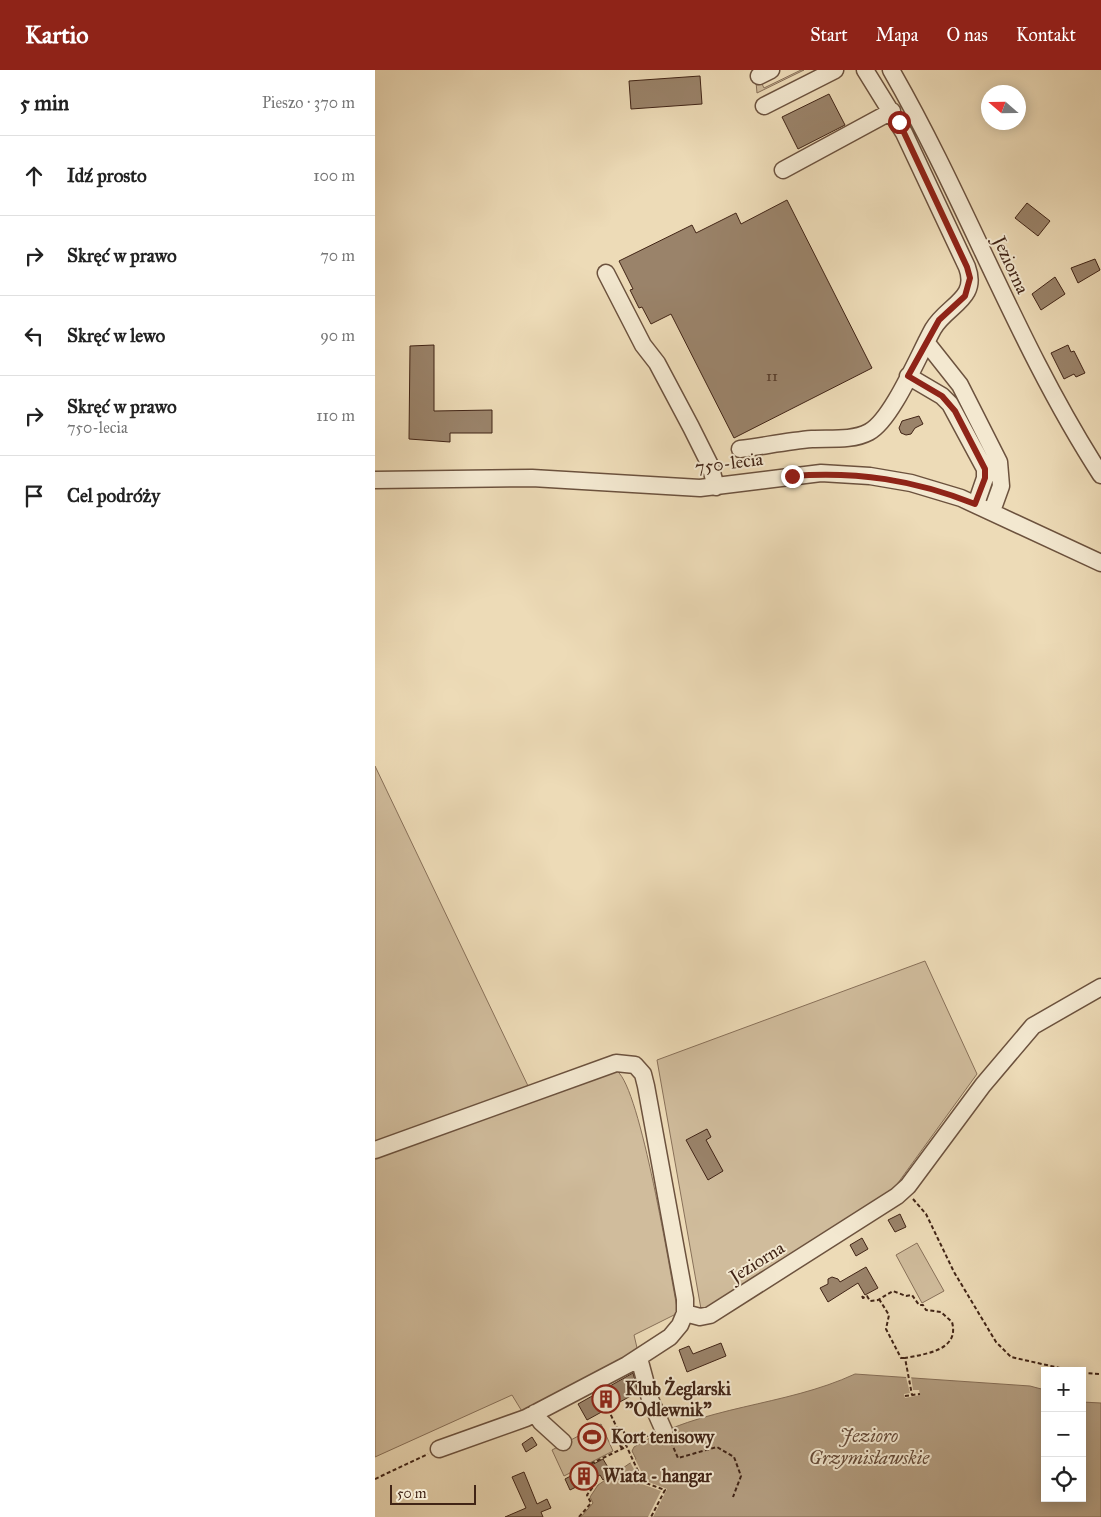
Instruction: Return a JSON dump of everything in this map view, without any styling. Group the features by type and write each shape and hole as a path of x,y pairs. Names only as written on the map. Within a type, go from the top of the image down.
{"street":[{"path":"764,106 835,70"},
{"path":"740,449 862,436 878,425 943,315 965,296 970,278 967,267 904,132 865,70"},
{"name":"Jeziorna","path":"891,70 951,185 1022,336 1075,434 1101,475"},
{"path":"783,170 892,112"},
{"path":"606,273 643,346 657,363 694,432 710,466 716,487"},
{"path":"926,342 960,385 999,462 1001,486 992,511"},
{"path":"908,376 942,396 955,411 985,469 985,478 975,504"},
{"name":"750-lecia","path":"375,480 520,478 670,487 716,487 792,476 857,474 911,482 975,504 1101,563"},
{"name":"Jeziorna","path":"685,1313 700,1317 709,1315 904,1192 983,1085 1033,1026 1101,988"},
{"path":"375,1150 610,1065 622,1062 635,1065 643,1074 685,1299 685,1313 675,1331 639,1358 518,1421 439,1450"},
{"path":"639,1358 650,1399 663,1430"},
{"path":"535,1413 541,1422 563,1442"}],"path":[{"path":"904,1192 923,1208 954,1272 996,1342 1011,1356 1056,1367"},
{"path":"862,1296 863,1298 867,1296 870,1301 879,1299 893,1291 903,1295 913,1295 919,1305 923,1305 926,1310 941,1312 952,1322 952,1336 944,1347 934,1352 901,1358 886,1329 889,1315 879,1299"},
{"path":"905,1358 912,1395"},
{"path":"1086,1373 1101,1374"},
{"path":"905,1396 920,1394"},
{"path":"608,1409 619,1432"},
{"path":"626,1445 621,1446 615,1434 623,1430 629,1443"},
{"path":"589,1468 588,1466 629,1443 663,1430"},
{"path":"626,1445 643,1482 665,1490 651,1517"},
{"path":"675,1450 677,1457 717,1447 734,1457 741,1476 733,1497"},
{"path":"375,1479 439,1450"},
{"path":"579,1517 591,1503 587,1495 596,1483 594,1478"}],"shaded area":[{"path":"804,70 757,93 756,82 760,80 764,88"},
{"path":"375,766 529,1088 375,1144"},
{"path":"925,961 977,1074 895,1187 710,1311 701,1309 657,1060"},
{"path":"617,1071 626,1085 636,1111 645,1145 678,1313 634,1335 638,1352 523,1413 512,1395 375,1457 375,1157"},
{"path":"917,1243 944,1291 922,1303 896,1255"},
{"name":"Kort tenisowy","path":"601,1424 613,1451 564,1476 552,1450"}],"water":[{"name":"Jezioro Grzymisławskie","path":"855,1374 1030,1386 1041,1389 1041,1502 1086,1502 1086,1402 1101,1403 1101,1517 581,1517 593,1503 590,1497 598,1485 636,1459 632,1451 634,1447 660,1433 715,1414 828,1385"}],"pier":[{"path":"911,1376 913,1390 919,1390 920,1395 905,1398 904,1394 910,1393 906,1377"},
{"path":"631,1451 646,1481 667,1489 653,1517 648,1517 661,1491 642,1484 629,1460 633,1458"}],"building":[{"path":"700,76 702,104 631,109 629,81"},
{"path":"829,94 845,125 798,149 782,117"},
{"path":"787,200 872,368 734,438 671,314 651,324 642,307 639,308 630,290 633,289 619,261 692,225 696,233 736,213 741,224"},
{"path":"1027,203 1050,221 1038,236 1015,218"},
{"path":"1095,259 1100,270 1078,283 1071,268"},
{"path":"1055,277 1065,294 1041,310 1032,294"},
{"path":"434,345 434,411 492,410 492,433 450,433 450,442 409,439 410,346"},
{"path":"1068,345 1071,352 1074,351 1085,373 1076,377 1074,374 1064,379 1051,353"},
{"path":"919,416 923,424 915,428 911,434 901,433 899,428 902,421"},
{"path":"707,1129 711,1137 706,1140 723,1171 708,1180 686,1140"},
{"path":"900,1214 906,1227 895,1232 888,1220"},
{"path":"862,1238 868,1249 856,1256 850,1245"},
{"path":"866,1267 878,1288 865,1295 858,1283 828,1302 820,1288 828,1284 828,1279 832,1277 840,1282"},
{"path":"721,1343 726,1356 687,1372 679,1350 689,1346 693,1354"},
{"name":"Klub Żeglarski \"Odlewnik\"","path":"633,1373 638,1392 587,1420 578,1404"},
{"path":"532,1437 537,1445 526,1452 522,1444"},
{"name":"Wiata - hangar","path":"603,1459 612,1474 603,1480 600,1475 570,1490 565,1479"},
{"path":"524,1472 537,1504 547,1499 551,1508 541,1512 543,1517 505,1517 526,1508 512,1477"}],"place":[{"name":"Klub Żeglarski \"Odlewnik\"","path":"606,1399"},
{"name":"Kort tenisowy","path":"592,1437"},
{"name":"Wiata - hangar","path":"584,1476"}],"route":[{"path":"792,476 834,473 885,478 911,482 936,489 975,504 985,478 984,465 955,411 946,399 908,376 939,320 965,296 970,284 970,278 967,267 899,122"}]}
